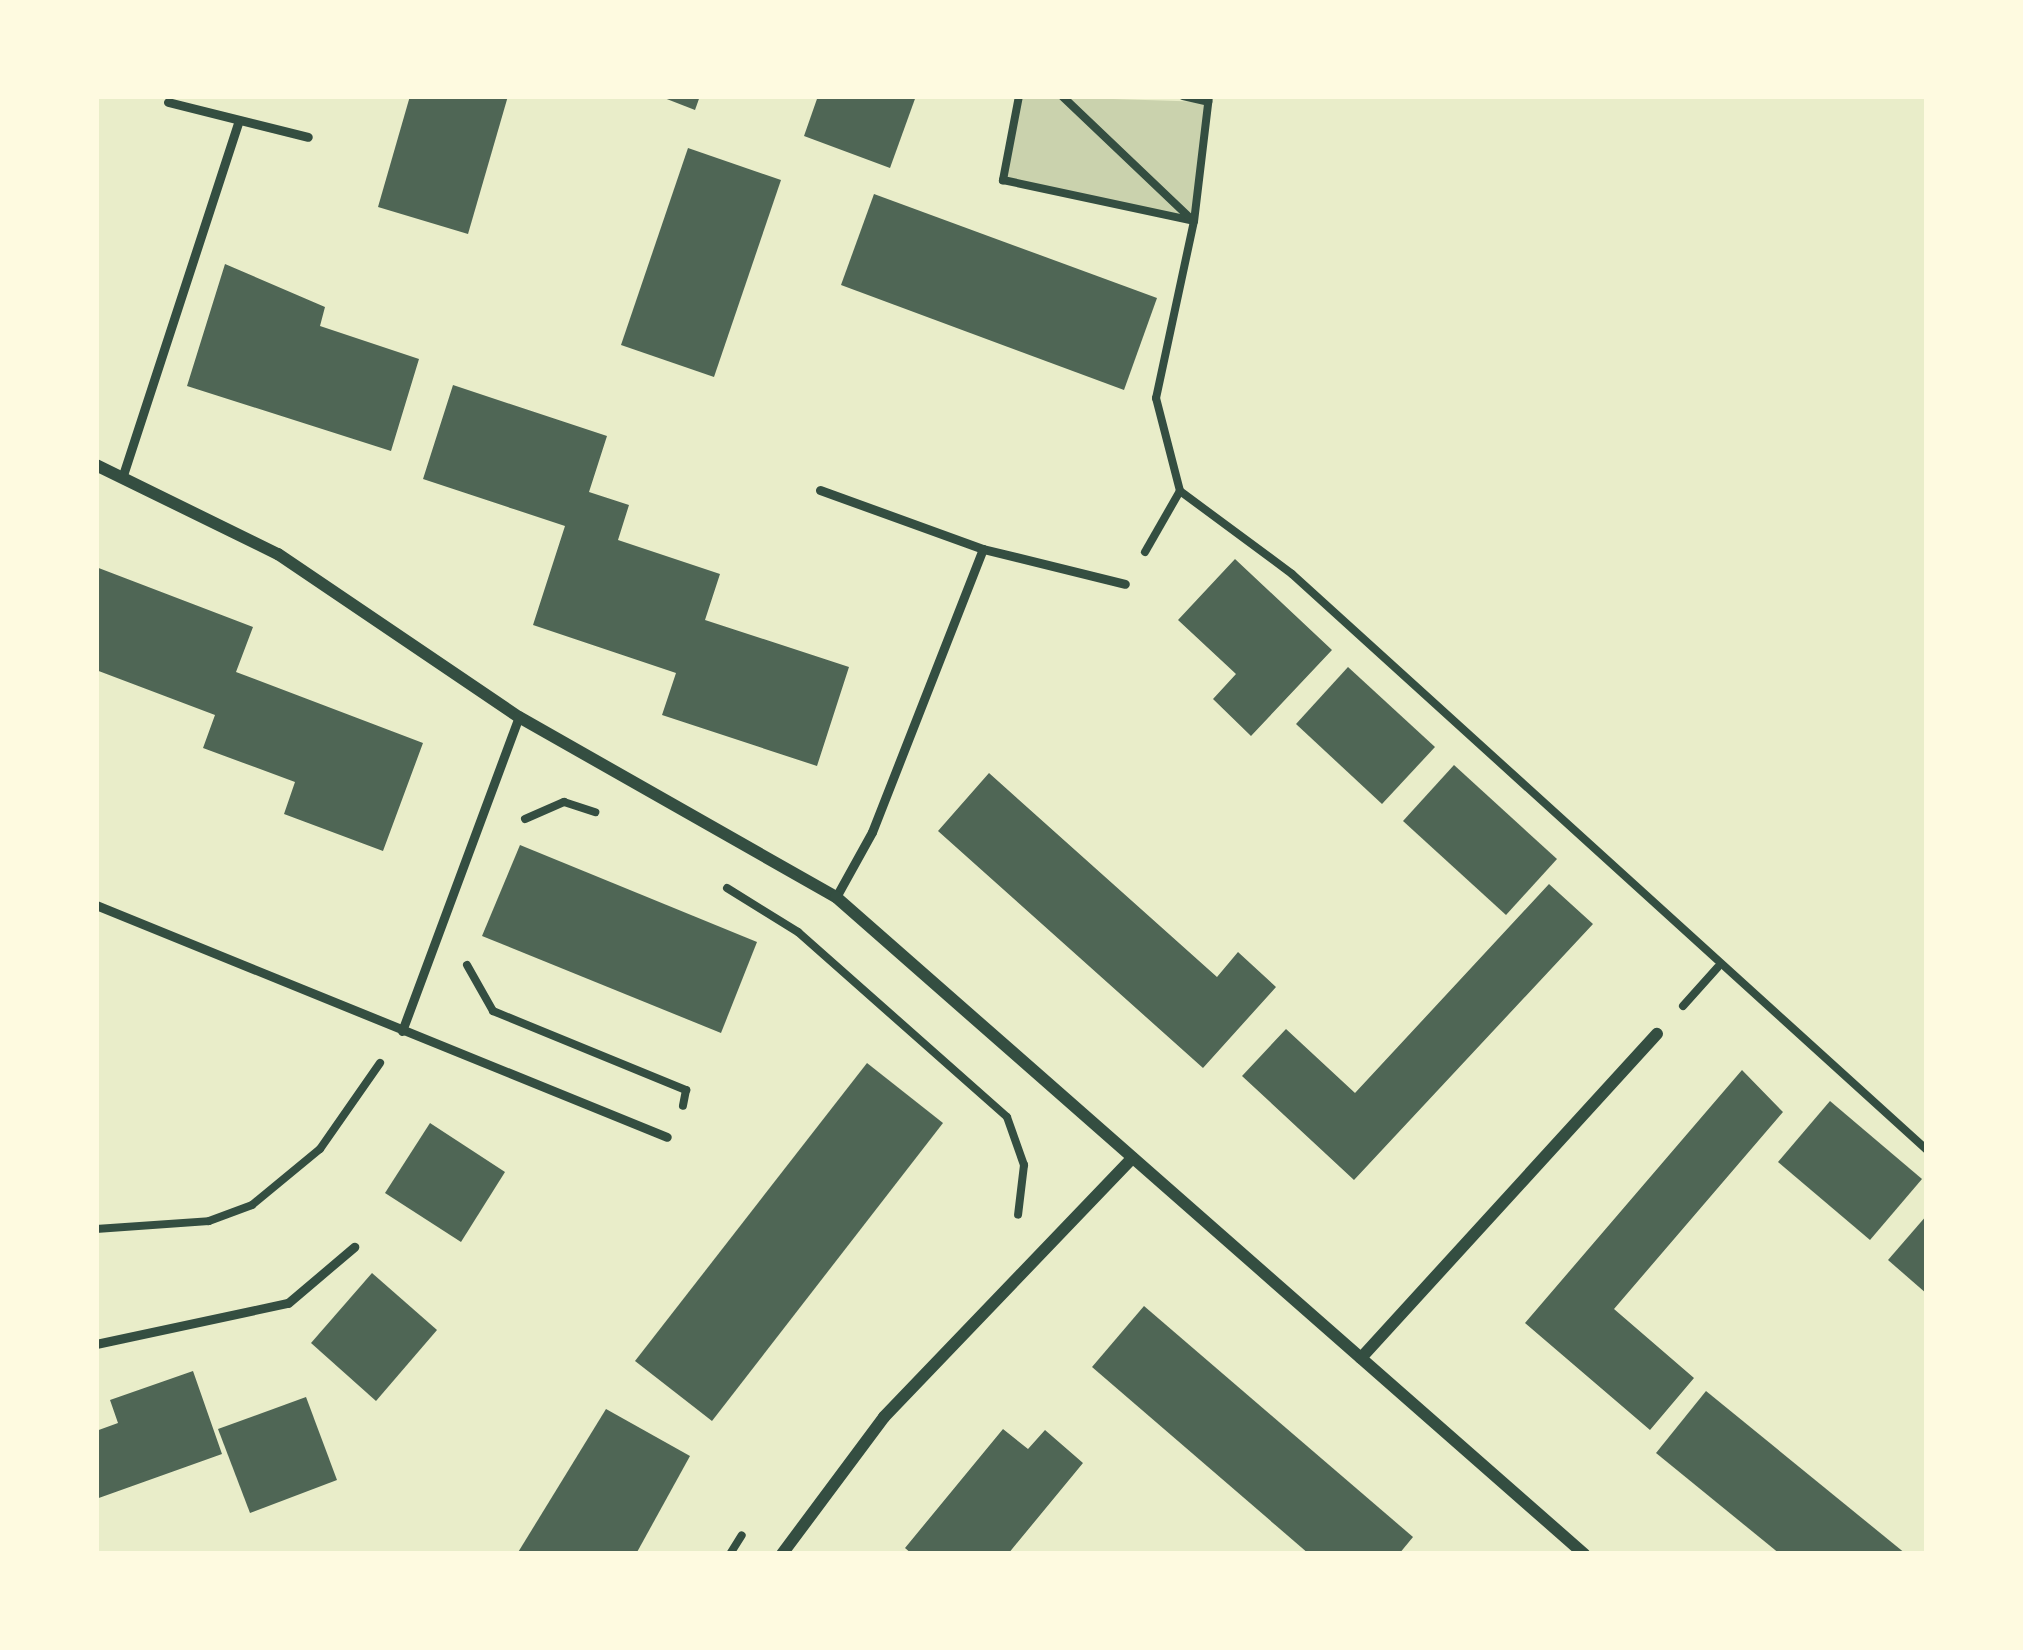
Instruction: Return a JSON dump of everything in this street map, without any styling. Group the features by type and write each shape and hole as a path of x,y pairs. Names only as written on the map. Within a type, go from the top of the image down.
{"street":[{"path":"96,465 340,591 519,717 836,897 1584,1554"},
{"path":"1361,1358 1657,1034"},
{"path":"782,1554 884,1417 1132,1158"}],"lane":[{"path":"168,102 308,137"},
{"path":"123,475 239,120"},
{"path":"820,490 983,549 1126,584"},
{"path":"836,897 872,832 983,549"},
{"path":"402,1031 519,717"},
{"path":"96,905 667,1137"},
{"path":"96,1344 288,1303 353,1247"}],"path":[{"path":"1019,96 1003,180 1193,221"},
{"path":"1062,96 1193,221"},
{"path":"1183,96 1209,99 1193,221 1156,398 1180,491 1292,574 1718,967 1927,1150"},
{"path":"1126,584 1180,491"},
{"path":"511,826 564,802 609,820"},
{"path":"723,886 798,932 1007,1117 1024,1178 1020,1212 1009,1227"},
{"path":"464,949 494,1011 686,1090 667,1137"},
{"path":"1657,1034 1718,967"},
{"path":"96,1229 209,1220 252,1205 320,1149 402,1031"},
{"path":"730,1554 754,1518"}],"green space":[{"path":"1019,96 1208,102 1194,221 1003,180"}],"building":[{"path":"410,96 508,96 468,234 378,207"},
{"path":"659,96 700,96 695,110"},
{"path":"818,96 916,96 890,168 804,136"},
{"path":"688,148 781,180 714,377 621,345"},
{"path":"874,194 1157,298 1124,390 841,285"},
{"path":"225,264 325,307 320,326 419,359 391,451 187,386"},
{"path":"453,385 607,436 589,492 629,505 618,540 720,574 705,620 849,667 817,766 662,715 676,673 533,625 565,526 423,479"},
{"path":"1235,559 1332,650 1251,736 1213,699 1236,674 1178,620"},
{"path":"96,567 253,627 236,672 423,743 383,851 284,814 295,782 203,748 215,715 96,670"},
{"path":"1348,667 1435,747 1382,804 1296,724"},
{"path":"1454,765 1557,859 1506,915 1403,821"},
{"path":"989,773 1217,977 1238,952 1276,987 1203,1068 938,831"},
{"path":"520,845 757,942 721,1033 482,936"},
{"path":"1549,884 1593,924 1354,1180 1242,1076 1286,1029 1355,1093"},
{"path":"867,1063 943,1123 712,1421 635,1361"},
{"path":"1742,1070 1783,1112 1614,1309 1694,1378 1650,1430 1525,1323"},
{"path":"1830,1101 1922,1179 1870,1240 1778,1162"},
{"path":"430,1123 505,1172 461,1242 385,1193"},
{"path":"1927,1215 1927,1294 1888,1260"},
{"path":"372,1273 437,1330 376,1401 311,1343"},
{"path":"1144,1306 1413,1537 1399,1554 1309,1554 1092,1367"},
{"path":"193,1371 222,1454 96,1499 96,1431 118,1423 110,1400"},
{"path":"1706,1391 1906,1554 1780,1554 1656,1453"},
{"path":"306,1397 337,1480 250,1513 218,1429"},
{"path":"606,1409 690,1456 636,1554 517,1554"},
{"path":"1003,1429 1028,1449 1045,1430 1083,1463 1008,1554 912,1554 905,1548"}]}
